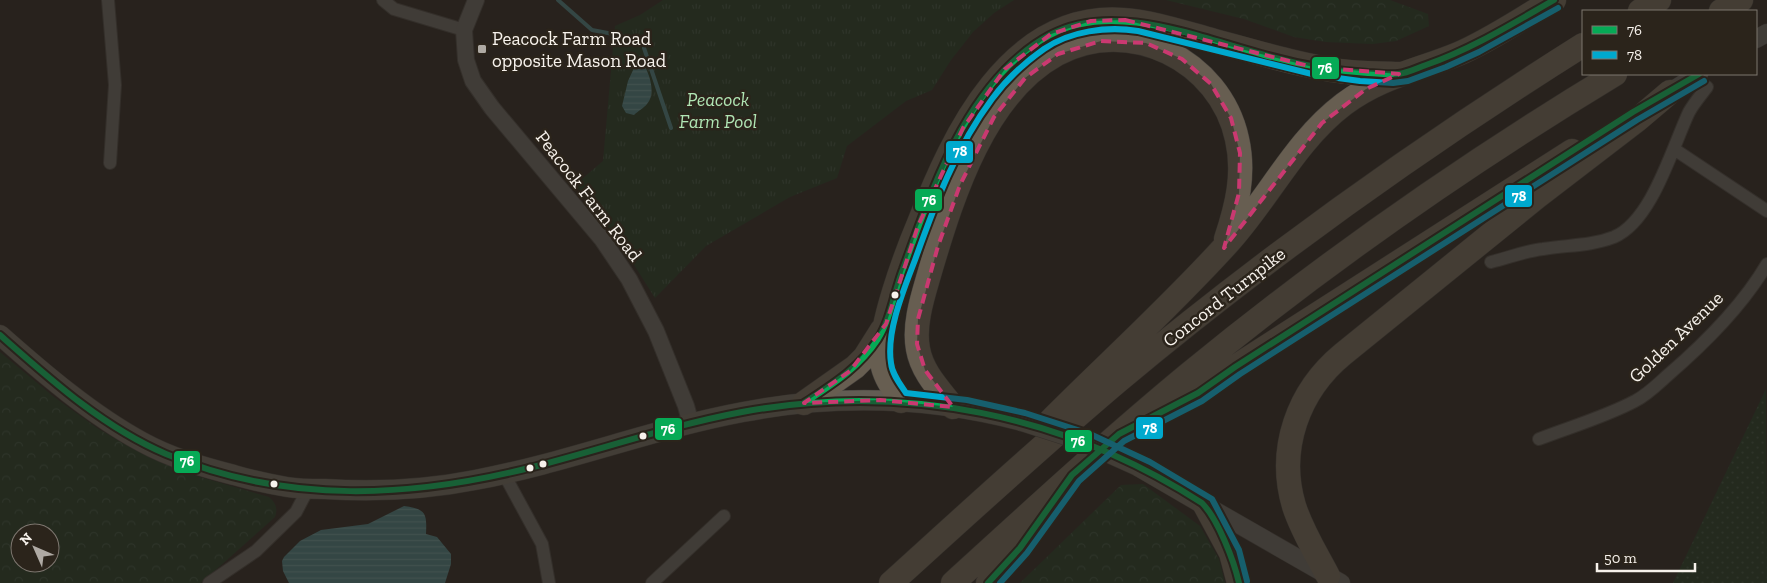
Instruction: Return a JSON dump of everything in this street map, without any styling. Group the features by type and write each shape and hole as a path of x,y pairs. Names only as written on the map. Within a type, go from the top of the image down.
{"highway":[{"path":"997,488 1047,424 1224,248 1258,207 1300,147 1322,122 1366,89 1399,74 1440,61 1470,48 1554,0"},
{"path":"1642,10 1659,0"},
{"path":"1723,10 1741,0"},
{"path":"901,401 885,374 882,363 882,344 898,281 918,226 943,168 967,122 991,86 1027,50 1051,34 1070,26 1091,21 1125,20 1156,26 1313,67 1352,72 1399,74"},
{"path":"953,407 925,370 918,349 917,326 929,275 950,209 984,133 998,109 1018,86 1038,67 1051,58 1065,50 1086,43 1109,40 1131,41 1154,46 1176,56 1194,68 1211,84 1231,118 1238,140 1240,160 1239,193 1224,248"},
{"name":"Concord Turnpike","path":"891,583 1117,382 1264,264 1418,154 1582,47"},
{"name":"Concord Turnpike","path":"1119,434 1242,332 1376,231 1492,151 1613,75"},
{"path":"953,583 1119,434 1198,393 1632,112 1670,92"},
{"path":"1334,579 1300,522 1291,493 1289,474 1292,432 1301,406 1313,384 1342,354 1538,196 1638,120 1670,92"},
{"path":"804,403 860,362 886,324"},
{"path":"988,583 1020,548 1072,475"},
{"path":"1205,504 1231,553 1239,583"}],"main road":[{"path":"1670,92 1703,80"},
{"path":"0,335 43,373 90,409 142,442 177,458 210,469 290,488 377,492 463,483 742,412 804,403 845,400 901,401 953,407 1022,421 1078,439 1138,466 1334,579"}],"street":[{"path":"108,0 116,85 110,163"},
{"path":"383,0 394,9 464,30"},
{"name":"Peacock Farm Road","path":"476,0 464,30 466,60 473,81 492,108 602,239 629,280 656,331 686,406 691,424"},
{"path":"1491,262 1542,249 1588,244 1626,231 1639,217 1660,179 1703,80"},
{"path":"1674,149 1767,211"},
{"name":"Golden Avenue","path":"1539,439 1628,405 1643,396 1684,361 1714,330 1746,294 1767,264"},
{"path":"504,474 542,544 549,583"},
{"path":"209,583 256,551 296,512 308,489"},
{"path":"652,583 724,516"}],"highlighted area":[{"path":"1125,20 1313,67 1399,74 1366,89 1322,123 1224,248 1239,193 1240,153 1231,118 1211,84 1182,59 1146,43 1101,41 1058,54 1025,78 994,117 960,185 938,246 918,319 917,344 925,370 953,407 880,400 804,403 850,371 886,324 918,226 963,128 1005,69 1051,34 1091,21"}],"green space":[{"name":"Peacock Farm Pool","path":"663,0 1014,0 994,13 973,32 951,60 932,90 906,101 847,146 837,178 790,197 706,246 655,298 619,241 575,185 603,161 615,26 640,15"},
{"path":"1166,0 1390,0 1428,14 1429,26 1396,41 1372,44 1326,42 1294,37 1244,19"},
{"path":"0,352 54,397 97,428 119,441 190,474 269,497 276,506 275,517 201,583 0,583"},
{"path":"1766,389 1767,583 1673,583"},
{"path":"1143,484 1200,526 1219,559 1225,583 1020,583 1121,485"}],"water":[{"path":"644,65 652,90 650,100 634,115 626,113 622,106 628,81 634,68"},
{"path":"404,506 424,513 426,534 437,537 451,554 451,564 445,583 289,583 283,571 282,561 300,541 321,530 368,524"}],"waterway":[{"path":"558,0 592,30 634,38"},
{"path":"644,48 671,128"}],"transit line":[{"name":"76","path":"804,403 854,367 878,339 889,314 927,204 957,138 975,107 997,79 1021,54 1050,35 1075,25 1101,21 1155,25 1274,58 1341,71 1398,74 1443,59 1492,36 1554,0"},
{"name":"78","path":"1247,581 1239,550 1212,499 1150,462 1090,434 1025,413 967,400 906,393 892,367 890,351 893,324 939,197 957,156 979,117 997,92 1022,66 1054,43 1089,31 1114,29 1138,31 1316,75 1393,83 1408,81 1446,67 1479,52 1558,8"},
{"name":"76","path":"988,583 1020,548 1072,475 1119,434 1198,393 1235,367 1633,112 1697,75"},
{"name":"78","path":"1000,583 1027,553 1079,481 1124,441 1202,401 1240,374 1637,120 1704,81"},
{"name":"76","path":"0,335 78,401 143,443 166,454 212,470 258,482 304,489 350,491 397,490 444,485 537,466 716,417 803,404 863,401 922,404 981,413 1039,427 1095,447 1149,472 1202,503 1214,519 1225,541 1239,583"}],"place":[{"name":"Peacock Farm Road opposite Mason Road","path":"482,49"}]}
